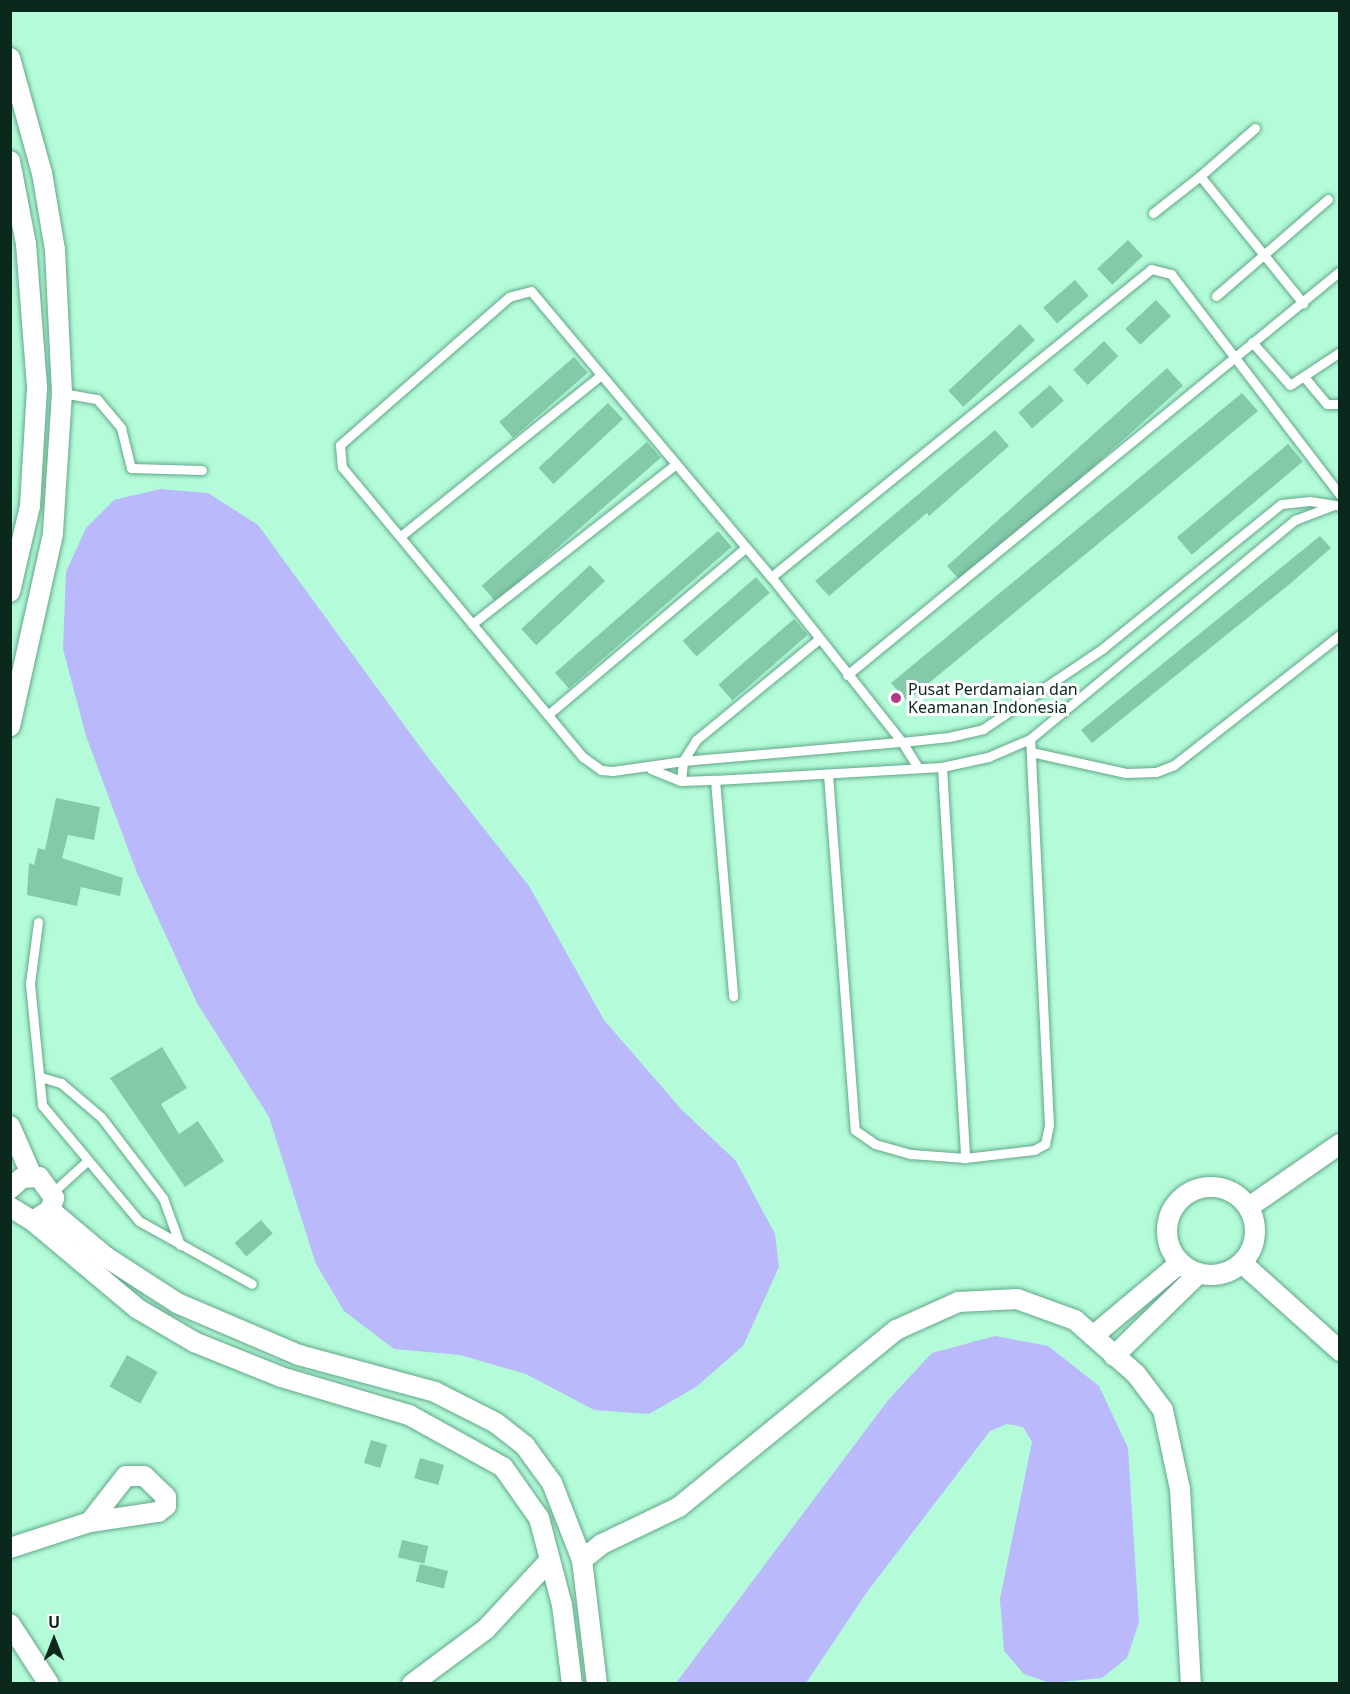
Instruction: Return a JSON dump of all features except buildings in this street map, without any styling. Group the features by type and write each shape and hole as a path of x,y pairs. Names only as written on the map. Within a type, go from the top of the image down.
{"street":[{"path":"10,58 42,173 55,250 62,393 52,534 10,726"},
{"path":"10,161 26,244 37,388 30,506 10,592"},
{"path":"10,1126 17,1181 45,1181 52,1201 106,1257 213,1320 299,1355 435,1392 496,1423 525,1446 552,1483 582,1560 597,1683"},
{"path":"1249,1207 1340,1144"},
{"path":"1222,1188 1249,1207 1256,1236 1242,1263 1229,1272 1198,1274 1180,1263 1166,1233 1172,1210 1189,1192 1222,1188"},
{"path":"33,1221 52,1201"},
{"path":"11,1208 33,1221 138,1309 194,1342 270,1373 409,1415 480,1451 526,1493 550,1560 572,1683"},
{"path":"1093,1336 1180,1263"},
{"path":"1242,1263 1340,1351"},
{"path":"1114,1356 1198,1274"},
{"path":"582,1560 602,1544 679,1507 896,1330 933,1310 958,1302 1017,1299 1046,1305 1093,1336 1156,1398 1174,1443 1191,1683"},
{"path":"10,1548 90,1522"},
{"path":"412,1683 486,1629 550,1560"},
{"path":"10,1624 49,1683"}],"lane":[{"path":"1153,213 1255,128"},
{"path":"1200,176 1303,303"},
{"path":"1215,296 1328,199"},
{"path":"771,577 1141,274 1159,268 1171,274 1234,361 1340,495"},
{"path":"848,675 1234,361 1252,342 1340,271"},
{"path":"917,766 902,742 771,577 744,549 531,291 509,297 340,445 342,467 402,535 472,624 550,713 583,757 601,770 650,769 683,761 902,742 964,735 1002,721 1102,649 1281,504 1336,506"},
{"path":"1252,342 1287,383 1305,378 1340,352"},
{"path":"402,535 601,375"},
{"path":"1305,378 1327,404 1340,404"},
{"path":"62,393 89,395 103,405 121,428 131,468 202,470"},
{"path":"472,624 675,465"},
{"path":"650,769 681,781 715,780 828,774 917,766 942,767 988,757 1030,739 1295,520 1336,506"},
{"path":"550,713 744,549"},
{"path":"1031,752 1126,773 1156,772 1174,765 1340,635"},
{"path":"681,781 683,761 696,740 819,639"},
{"path":"828,774 851,1118 863,1139 875,1144 965,1158 1034,1150 1048,1137 1030,739"},
{"path":"942,767 965,1158"},
{"path":"715,780 733,996"},
{"path":"38,922 30,984 41,1077 37,1092 42,1105 86,1162 139,1221 252,1284"},
{"path":"41,1077 61,1083 101,1117 163,1198 180,1245"},
{"path":"52,1201 86,1162"}],"shaded area":[{"path":"160,489 208,493 258,525 426,755 529,886 604,1020 681,1109 736,1161 775,1234 779,1267 743,1346 696,1387 649,1414 594,1410 526,1374 460,1355 394,1349 344,1311 316,1264 269,1117 197,1003 137,873 86,736 63,649 66,572 86,528 114,500"},
{"path":"995,1336 1048,1346 1099,1386 1128,1448 1139,1622 1127,1658 1102,1678 1050,1683 1024,1674 1004,1651 1000,1599 1032,1442 1023,1427 1007,1424 990,1431 867,1592 806,1683 676,1683 889,1399 932,1353"}],"place":[{"name":"Pusat Perdamaian dan Keamanan Indonesia","path":"896,698"}]}
